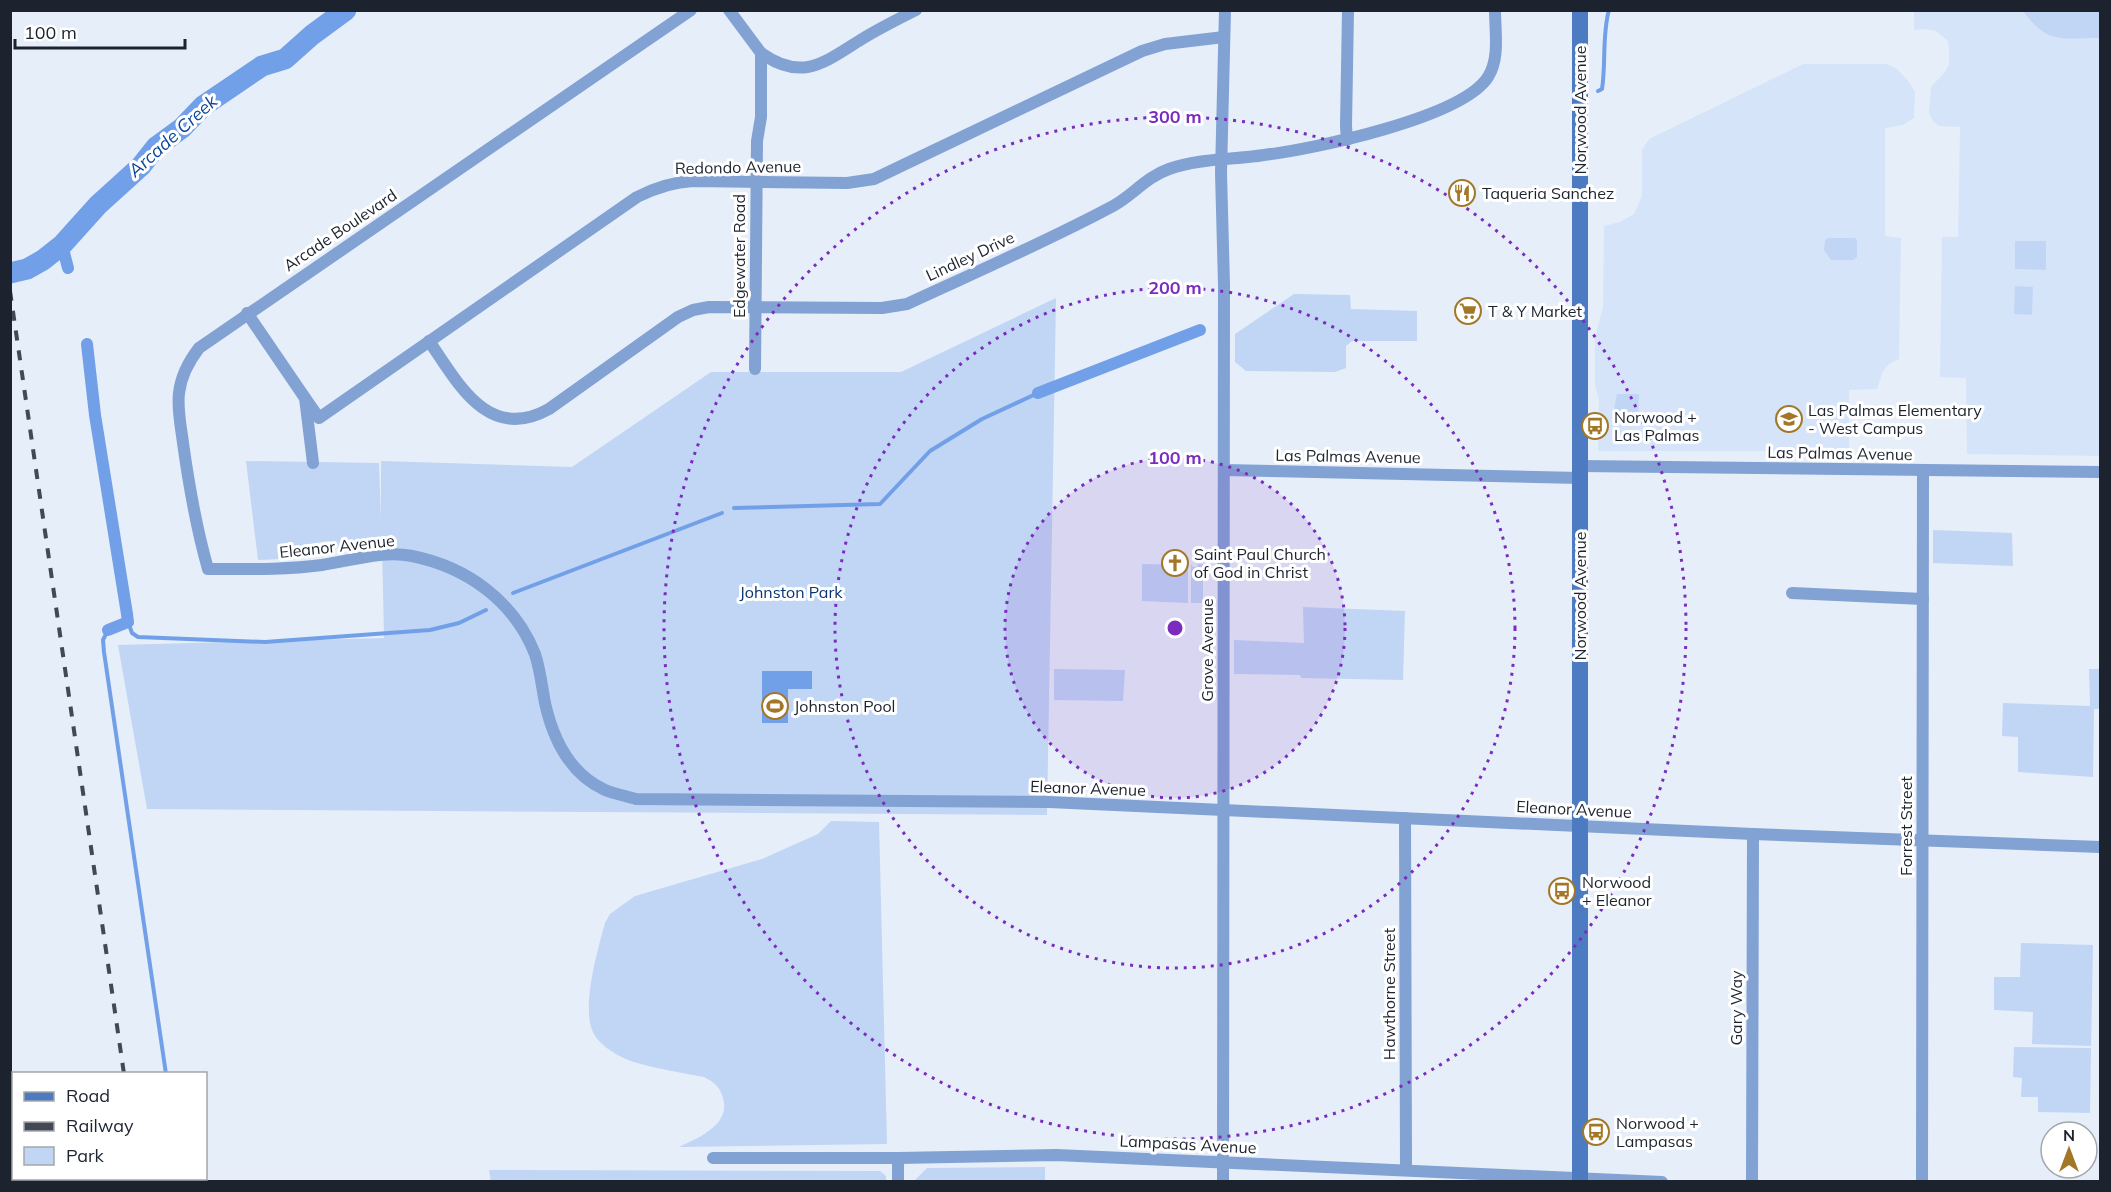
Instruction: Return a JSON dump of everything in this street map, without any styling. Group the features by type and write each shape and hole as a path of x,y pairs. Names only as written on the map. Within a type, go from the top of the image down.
{"main road":[{"name":"Norwood Avenue","path":"1580,10 1580,1180"}],"street":[{"name":"Arcade Boulevard","path":"208,569 196,525 178,407 179,391 186,368 199,348 691,10"},
{"path":"729,10 761,53 784,65 801,67 818,65 833,58 888,24 916,10"},
{"name":"Grove Avenue","path":"1223,1182 1224,285 1221,159 1225,10"},
{"path":"1347,140 1348,10"},
{"name":"Lindley Drive","path":"429,341 465,393 477,405 500,417 525,418 549,409 685,313 709,307 882,308 907,304 1112,207 1151,177 1183,164 1263,156 1347,140 1446,109 1477,90 1487,78 1494,63 1495,10"},
{"name":"Redondo Avenue","path":"305,398 319,418 644,193 684,181 846,183 874,179 1142,51 1165,44 1224,37"},
{"name":"Edgewater Road","path":"755,369 756,182 757,141 761,117 761,53"},
{"path":"247,313 305,398 313,463"},
{"name":"Las Palmas Avenue","path":"1224,470 2100,472"},
{"name":"Forrest Street","path":"1922,1182 1923,470"},
{"name":"Eleanor Avenue","path":"208,569 271,570 323,565 375,555 409,555 442,563 472,578 499,599 520,625 535,655 548,714 558,745 578,771 605,790 636,799 1049,802 1753,834 2100,847"},
{"path":"1792,593 1923,599"},
{"name":"Hawthorne Street","path":"1405,818 1406,1170"},
{"name":"Gary Way","path":"1752,1182 1753,834"},
{"name":"Lampasas Avenue","path":"713,1158 1050,1155 1662,1182"},
{"path":"898,1158 898,1182"}],"shaded area":[{"path":"1914,11 2100,11 2100,456 1967,454 1966,378 1940,377 1942,237 1958,237 1960,127 1939,126 1929,113 1931,87 1949,64 1948,41 1936,31 1914,30"},
{"path":"1803,64 1886,64 1896,68 1915,92 1914,118 1903,125 1885,128 1885,236 1901,238 1899,359 1889,364 1883,371 1877,389 1849,390 1849,451 1598,451 1599,399 1595,386 1595,338 1603,307 1604,226 1620,222 1634,214 1642,196 1642,150 1649,139"}],"green space":[{"path":"2023,11 2100,11 2100,38 2066,38 2048,34 2040,30"},
{"path":"1855,238 1857,257 1853,260 1831,260 1824,250 1825,240"},
{"path":"2015,241 2046,241 2046,270 2015,269"},
{"path":"2015,286 2033,287 2032,315 2014,314"},
{"path":"1294,294 1350,295 1351,309 1417,311 1417,341 1352,341 1346,346 1346,368 1335,372 1246,371 1235,362 1235,334"},
{"name":"Johnston Park","path":"1056,298 1047,815 147,809 118,645 384,638 382,543 342,549 333,547 329,541 315,543 303,558 258,560 246,461 379,463 381,519 381,461 572,467 711,372 901,372"},
{"path":"1617,394 1639,394 1638,419 1612,419"},
{"path":"1933,530 2012,533 2013,566 1933,563"},
{"path":"1142,564 1188,565 1188,603 1142,601"},
{"path":"1191,564 1197,567 1198,564 1203,564 1203,603 1191,603"},
{"path":"1303,607 1405,611 1403,680 1234,674 1234,640 1304,643"},
{"path":"1054,669 1125,670 1123,701 1054,700"},
{"path":"2089,669 2100,669 2100,709 2094,709 2093,777 2018,772 2018,737 2002,736 2003,703 2090,706"},
{"path":"831,821 879,822 887,1144 679,1147 703,1135 718,1123 724,1107 722,1094 716,1085 704,1077 631,1061 612,1051 596,1037 590,1021 590,993 605,923 610,914 635,896 762,859 818,834"},
{"path":"2021,943 2093,945 2091,1046 2032,1044 2033,1012 1994,1010 1994,977 2020,977"},
{"path":"2014,1047 2091,1048 2090,1113 2038,1112 2038,1097 2021,1097 2022,1078 2013,1077"},
{"path":"1045,1167 1045,1181 914,1181 927,1168"},
{"path":"489,1170 880,1171 886,1176 886,1182 491,1182"}],"water":[{"name":"Johnston Pool","path":"762,671 812,671 812,689 788,689 788,723 762,723"}],"waterway":[{"name":"Arcade Creek","path":"10,273 27,269 62,245 98,205 141,166 156,147 182,128 203,106 262,66 285,59 312,35 346,10"},
{"path":"1598,91 1602,89 1609,10"},
{"path":"62,245 68,268"},
{"path":"1038,393 1200,330"},
{"path":"87,344 95,415 128,622 108,630"},
{"path":"734,508 880,504 930,451 982,419 1038,393"},
{"path":"513,593 722,513"},
{"path":"128,622 132,633 138,637 265,642 430,630 459,623 486,610"},
{"path":"108,630 103,640 104,652 166,1072"}],"railway":[{"path":"10,291 124,1072"}],"place":[{"name":"Taqueria Sanchez","path":"1462,193"},
{"name":"T & Y Market","path":"1468,311"},
{"name":"Las Palmas Elementary - West Campus","path":"1789,419"},
{"name":"Norwood + Las Palmas","path":"1595,426"},
{"name":"Saint Paul Church of God in Christ","path":"1175,563"},
{"name":"Johnston Pool","path":"775,706"},
{"name":"Norwood + Eleanor","path":"1562,891"},
{"name":"Norwood + Lampasas","path":"1596,1132"}]}
